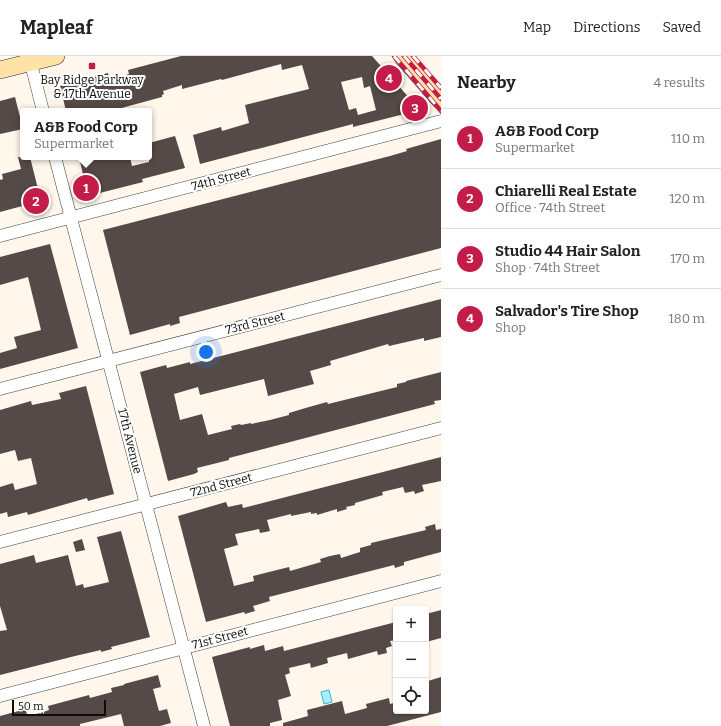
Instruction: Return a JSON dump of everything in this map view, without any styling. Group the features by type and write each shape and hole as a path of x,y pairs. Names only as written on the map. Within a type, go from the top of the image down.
{"main road":[{"path":"0,70 30,59 56,56"},
{"path":"402,56 441,101"}],"street":[{"path":"30,59 42,108"},
{"name":"74th Street","path":"0,236 441,121"},
{"name":"17th Avenue","path":"57,160 204,726"},
{"name":"73rd Street","path":"0,389 441,275"},
{"name":"72nd Street","path":"0,542 441,428"},
{"name":"71st Street","path":"0,696 441,580"}],"water":[{"path":"329,690 332,702 324,704 321,692"}],"building":[{"path":"181,56 372,56 420,110 353,127 353,124 200,164 193,135 221,127 222,131 249,123 245,105 309,89 302,65 282,70 281,64 182,89 182,85 163,91 164,94 162,97 122,108 65,108 60,86 108,73 110,80 129,74 128,70","holes":["362,77 364,88 370,86 376,110 358,115 356,108 349,110 341,82"]},
{"path":"15,97 20,117 20,130 0,134 0,101"},
{"path":"175,136 185,168 142,179 143,182 88,196 80,160 131,160 132,166 149,162 149,160 152,160 152,142"},
{"path":"441,139 441,248 179,317 180,323 170,326 170,324 130,335 103,230 390,156 407,151 406,149"},
{"path":"18,157 20,157 20,160 31,160 41,201 0,212 0,180 3,179 2,174 21,169"},
{"path":"50,244 78,348 0,369 0,353 17,348 14,337 41,330 28,277 0,285 0,257"},
{"path":"441,299 441,337 424,341 424,338 389,346 388,344 330,361 331,365 310,371 314,384 268,396 264,379 200,395 198,387 174,394 180,420 202,414 208,435 232,429 231,426 270,420 327,402 328,404 397,387 397,384 441,372 441,400 434,401 435,404 229,458 229,460 197,468 198,472 194,474 168,481 140,372 166,365 167,368 190,362 190,364"},
{"path":"86,386 114,494 88,501 87,498 28,515 27,512 8,517 7,512 0,514 0,487 13,483 15,490 37,484 31,458 18,461 15,450 0,454 0,410 31,401 32,405 61,399 59,393"},
{"path":"441,457 441,481 422,485 424,491 415,494 414,491 405,493 403,487 382,492 383,495 355,503 355,505 346,507 347,509 337,512 337,509 317,515 317,513 311,514 311,512 291,516 291,514 267,520 270,531 260,533 259,529 235,534 238,545 224,549 234,586 254,581 253,576 289,567 290,571 321,562 320,559 330,556 340,554 341,558 360,552 360,548 371,545 371,543 426,530 425,527 435,524 436,530 441,529 441,552 404,562 404,565 395,568 394,565 269,597 270,601 253,606 255,611 245,614 244,612 206,622 178,516 226,502 228,507 242,504 243,508"},
{"path":"121,531 150,637 111,647 112,649 101,652 101,650 0,675 0,631 7,630 0,606 0,564 34,555 36,563 68,555 76,586 83,584 84,588 109,582 97,537"},
{"path":"82,539 85,550 76,552 73,542"},
{"path":"441,610 441,638 429,641 429,613"},
{"path":"393,623 393,640 390,641 392,646 386,648 387,653 378,655 377,651 348,659 347,653 327,658 328,663 311,668 310,663 289,668 290,673 285,675 291,696 278,700 282,720 270,723 270,726 230,726 212,657 264,645 265,651 283,646 284,651"},
{"path":"158,675 161,687 153,689 159,711 167,709 171,723 160,726 124,726 121,714 80,724 80,726 0,726 0,716 26,709 27,716 40,713 49,710 48,706 89,695 90,698 112,692 111,688"},
{"path":"441,677 441,712 387,726 283,726 283,723 308,716 307,710 342,701 345,714 367,708 366,704 389,698 390,704 393,703 393,714 429,714 429,681"}],"railway":[{"path":"394,56 441,111"},
{"path":"404,56 441,99"},
{"path":"413,56 441,88"}],"place":[{"name":"Bay Ridge Parkway & 17th Avenue","path":"92,66"},
{"name":"Salvador's Tire Shop","path":"389,78"},
{"name":"Studio 44 Hair Salon","path":"415,108"},
{"name":"A&B Food Corp","path":"86,188"},
{"name":"Chiarelli Real Estate","path":"36,201"}]}
